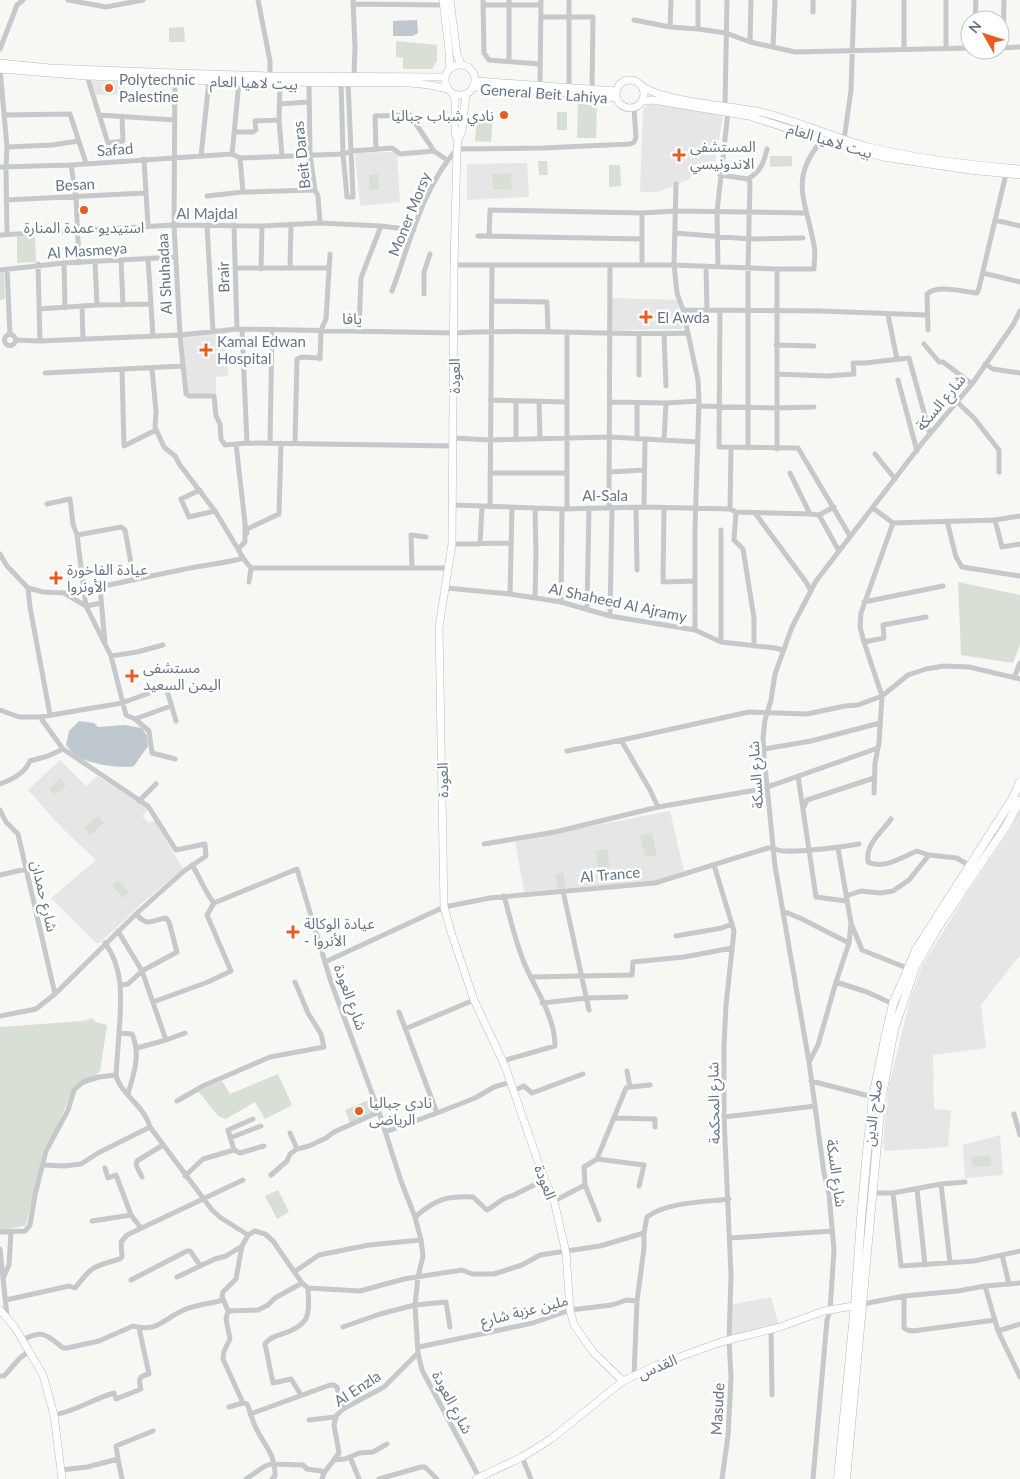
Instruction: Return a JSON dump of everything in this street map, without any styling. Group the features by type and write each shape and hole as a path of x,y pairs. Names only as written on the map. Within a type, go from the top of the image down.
{"highway":[{"name":"صلاح الدين","path":"846,1479 857,1344 861,1219 873,1098 893,1004 916,950 1013,798 1020,782"},
{"name":"صلاح الدين","path":"838,1479 873,1193 881,1100 894,1029 914,968 940,924 1005,828 1020,801"}],"main road":[{"path":"443,3 450,68 445,77 446,84 450,91 460,95 466,94 474,85 472,69 461,64 457,55 450,0"},
{"name":"بيت لاهيا العام","path":"0,63 239,82 309,83 346,78 430,84 450,91"},
{"path":"450,68 461,64"},
{"name":"بيت لاهيا العام","path":"0,69 87,76 445,77"},
{"path":"642,86 644,93 642,101 634,108 623,106 616,94 619,84 626,80 636,81 642,86 646,90 662,95 727,110 757,111 793,121 844,140 903,154 1020,169"},
{"name":"General Beit Lahiya","path":"474,85 540,85 592,88 616,94"},
{"name":"General Beit Lahiya","path":"474,85 591,95 616,94"},
{"name":"العودة","path":"450,91 455,98 455,134 458,140"},
{"name":"العودة","path":"466,94 462,131 457,149 454,265 454,505 452,544 439,628 444,907 474,1000 511,1082 544,1180 554,1201 566,1253 570,1310 574,1325 594,1353 623,1381"},
{"name":"بيت لاهيا العام","path":"642,101 653,100 727,110 866,153 891,158 924,164 1020,175"},
{"name":"القدس","path":"477,1478 522,1457 559,1434 623,1381 657,1365 729,1340 830,1311 859,1305"},
{"path":"0,1310 23,1340 43,1375 54,1414 62,1479"}],"street":[{"path":"0,49 17,5 23,0"},
{"path":"68,0 106,7 143,0"},
{"path":"258,0 270,61 270,76"},
{"path":"569,0 570,87"},
{"path":"670,27 671,0"},
{"path":"698,0 698,29"},
{"path":"718,266 717,212 727,110 726,0"},
{"path":"750,42 751,0"},
{"path":"773,47 775,0"},
{"path":"813,0 813,12"},
{"path":"844,140 851,90 854,0"},
{"path":"904,0 904,49"},
{"path":"946,0 946,49"},
{"path":"346,78 352,151 350,197 342,154 346,78 355,47 353,2 443,3"},
{"path":"540,64 489,60 484,53 483,2 541,3 540,85"},
{"path":"508,61 509,2"},
{"path":"541,17 592,18 592,88"},
{"path":"634,20 670,27 726,33 750,42 795,52 960,48"},
{"path":"0,69 7,147 3,167 6,200 6,234"},
{"path":"87,76 108,143 123,142 122,116"},
{"name":"Al Shuhadaa","path":"175,76 174,225 180,335 186,394 189,396 214,396 221,439 224,445 236,444"},
{"path":"200,156 208,80"},
{"path":"239,82 232,154 240,158 342,154 352,151 392,148 400,154 434,152"},
{"path":"280,83 279,120 282,156"},
{"name":"Beit Daras","path":"309,83 310,154 315,190 318,196 320,224"},
{"path":"280,104 308,102"},
{"path":"457,149 544,148 630,144 636,138 634,108"},
{"path":"4,114 70,114 86,163"},
{"path":"376,150 375,116 410,114 434,152 447,160"},
{"path":"99,115 175,120"},
{"path":"235,132 253,132 256,130 255,121 279,120"},
{"path":"454,265 674,265 814,269 815,246 805,213 802,176 810,153 823,139"},
{"path":"7,147 52,145 79,141"},
{"name":"Moner Morsy","path":"392,291 430,190 447,160 457,149"},
{"path":"720,175 748,179 755,175 764,162 767,149"},
{"name":"Safad","path":"3,167 71,165 232,154"},
{"path":"240,158 243,192"},
{"path":"144,159 148,226"},
{"path":"71,165 76,197 79,263"},
{"path":"928,330 927,294 929,291 938,289 977,293 1006,174"},
{"path":"748,179 750,182 748,448"},
{"path":"676,184 674,265 677,293 683,310 698,380 695,630"},
{"path":"207,196 243,192 315,190"},
{"name":"Besan","path":"6,200 145,193"},
{"path":"489,236 490,210 642,213 676,211 805,213"},
{"path":"642,213 642,265"},
{"path":"995,220 1020,226"},
{"path":"290,268 291,224"},
{"name":"Al Majdal","path":"0,234 174,225 262,226 320,224 381,226 414,230"},
{"path":"206,225 213,331"},
{"name":"Brair","path":"234,225 246,443"},
{"path":"260,269 262,226"},
{"path":"360,331 362,278 381,226"},
{"path":"675,234 717,238 803,238"},
{"path":"478,236 642,239"},
{"path":"294,444 297,359 302,357 320,358 321,330 326,319 330,254"},
{"path":"424,294 424,272 430,254"},
{"name":"Al Masmeya","path":"0,270 38,264 176,256"},
{"path":"148,258 152,336"},
{"path":"121,260 124,305"},
{"path":"95,262 96,305"},
{"path":"64,263 65,308"},
{"path":"38,264 40,341"},
{"path":"490,507 489,440 492,265"},
{"path":"610,265 609,505 612,509 610,616"},
{"path":"706,266 707,310"},
{"path":"235,268 330,268"},
{"path":"776,449 777,269"},
{"path":"7,270 4,338 14,336 16,340"},
{"path":"983,273 1020,282"},
{"path":"492,301 547,302 548,332"},
{"path":"39,309 150,304"},
{"path":"82,306 83,339"},
{"path":"683,310 820,311 927,315"},
{"path":"720,310 719,447 798,448 850,536"},
{"name":"شارع السكة","path":"813,1479 827,1320 830,1311 834,1250 829,1194 824,1173 812,1080 774,848 763,738 767,713 775,674 783,650 792,627 811,591 850,536 972,384 1013,325 1020,311"},
{"path":"888,315 897,359"},
{"name":"يافا","path":"4,338 7,344 11,345 16,340 40,341 180,335 240,329 455,333 491,331 688,333"},
{"path":"270,443 272,329"},
{"path":"561,602 567,473 567,332"},
{"path":"639,334 639,375"},
{"path":"664,334 666,386"},
{"path":"924,344 939,362 943,362 972,384"},
{"path":"776,345 814,346"},
{"path":"777,374 827,376 854,374 853,363 865,364 909,358 930,434"},
{"path":"986,364 993,369 1020,373"},
{"path":"45,373 183,366"},
{"path":"152,369 156,430 164,447 176,456 180,465 215,511 251,568 249,582"},
{"path":"122,370 124,446 156,430"},
{"path":"898,380 917,451"},
{"path":"490,400 567,402"},
{"path":"516,401 516,439"},
{"path":"539,401 540,439"},
{"path":"610,402 777,408 814,407"},
{"path":"957,402 974,418 1000,450 999,472"},
{"path":"637,439 638,403"},
{"path":"664,440 666,403"},
{"path":"245,542 245,524 236,444 454,442 610,437 698,442"},
{"path":"644,439 644,507"},
{"path":"238,548 245,542 247,529 280,514 281,444"},
{"path":"730,509 731,448"},
{"path":"876,454 895,479"},
{"path":"610,472 644,470"},
{"path":"490,473 567,473"},
{"path":"790,473 810,514"},
{"path":"200,490 181,499 190,517 215,511"},
{"path":"47,504 70,499 73,524 77,535 86,606 111,656 126,715 135,719 149,731 152,753 175,759"},
{"name":"Al-Sala","path":"454,505 512,508 612,509 644,507 730,509 736,512 810,514 819,516"},
{"path":"480,544 482,507"},
{"path":"834,507 819,516 839,551"},
{"path":"510,594 512,508"},
{"path":"535,508 535,598"},
{"path":"587,609 589,508"},
{"path":"636,508 638,570"},
{"path":"664,508 663,582 695,581"},
{"path":"873,508 893,523 996,520 1020,516"},
{"path":"736,512 734,540 743,549 754,618 754,646"},
{"path":"755,513 811,591"},
{"path":"996,520 1002,547 1020,544"},
{"path":"947,521 956,557 962,566 1020,576"},
{"path":"874,794 882,696 860,627 860,613 893,523"},
{"path":"77,535 121,527 125,530 134,580"},
{"path":"721,530 721,642"},
{"path":"412,568 411,535 426,537"},
{"path":"452,544 510,543"},
{"path":"0,554 7,566 28,588 43,592 64,593 84,588"},
{"path":"105,644 100,588 243,558"},
{"path":"251,568 449,568"},
{"path":"864,602 943,586"},
{"path":"28,588 50,715"},
{"name":"Al Shaheed Al Ajramy","path":"446,588 510,594 561,602 610,616 695,630 721,642 783,650"},
{"path":"64,593 86,606 101,603"},
{"path":"864,642 884,638 883,625 926,617"},
{"path":"111,656 163,645"},
{"path":"567,751 749,712 807,714 858,705 882,696 908,675 944,666 969,667 1017,679 1020,663"},
{"path":"0,710 19,717 40,717 122,703 166,687 176,721"},
{"path":"135,719 171,706"},
{"path":"0,1016 36,1009 55,994 136,914 192,865 206,856 204,844 176,850 148,806 63,749 40,717"},
{"path":"764,749 811,741 880,722"},
{"path":"620,739 658,807"},
{"path":"484,844 555,832 658,807 762,789 878,748"},
{"path":"0,784 21,774 27,768 30,761 63,749"},
{"path":"798,776 816,896 846,899 861,892 880,893 893,891 909,880 929,855"},
{"path":"803,810 807,800 874,778"},
{"path":"139,801 156,784"},
{"name":"شارع حمدان","path":"0,810 6,822 18,834 55,994"},
{"path":"891,819 885,829 871,843 867,855 868,862 873,865 884,865 917,851 929,855 957,858 970,866"},
{"path":"774,848 780,851 808,850 838,848 859,844"},
{"name":"Al Trance","path":"325,962 444,907 504,896 655,883 774,848"},
{"path":"809,1062 818,1045 849,943 850,913 838,848"},
{"path":"153,1002 208,982 231,971 207,915 214,902 208,896 201,879 192,865"},
{"name":"شارع المحكمة","path":"714,865 734,931 725,1035 724,1117 731,1275 729,1340"},
{"path":"0,875 26,869"},
{"name":"شارع العودة","path":"214,902 297,869 331,982 386,1132 421,1240 424,1256 418,1277 415,1305 418,1350 422,1370 477,1478"},
{"path":"563,891 589,1010"},
{"path":"502,1061 555,1046 555,1035 522,959 504,896"},
{"path":"783,911 802,918 849,943"},
{"path":"121,985 128,984 142,971 176,953 178,949 166,918 148,923 143,922 136,914"},
{"path":"851,923 862,950 907,968"},
{"path":"676,936 722,928 732,924"},
{"path":"118,931 142,971 166,1040"},
{"path":"105,943 113,954 121,985 119,992 121,1004 117,1082 146,1117 150,1127 202,1198 220,1218 248,1235"},
{"path":"531,977 632,975 633,962 684,957 732,948"},
{"path":"177,1101 203,1086 270,1057 324,1047 320,1034 308,1013 295,982"},
{"path":"836,982 867,992 893,1004"},
{"path":"542,1003 587,998 626,997"},
{"path":"405,1028 474,1000"},
{"path":"399,1012 437,1113"},
{"path":"119,1033 132,1034 137,1048 137,1062 128,1094"},
{"path":"137,1048 185,1033"},
{"path":"628,1071 630,1088"},
{"path":"513,1091 524,1086 532,1093 583,1074"},
{"path":"0,1232 25,1231 30,1225 46,1151 68,1110 74,1090 83,1082 99,1077 116,1075"},
{"path":"812,1080 873,1098"},
{"path":"386,1132 476,1098 494,1087 511,1082"},
{"path":"599,1220 585,1185 584,1167 597,1159 626,1088 650,1085"},
{"path":"724,1117 815,1106"},
{"path":"271,1175 297,1149 309,1146 334,1132 379,1112"},
{"path":"1014,1114 1020,1135"},
{"path":"614,1118 655,1119 655,1127"},
{"path":"234,1150 228,1130 253,1119"},
{"path":"230,1138 261,1126"},
{"path":"43,1165 64,1166 81,1164 98,1152 150,1127"},
{"path":"290,1133 297,1149"},
{"path":"142,1177 136,1165 138,1161 163,1145"},
{"path":"185,1176 203,1159 234,1150 240,1153 264,1146"},
{"path":"597,1159 644,1165 639,1186"},
{"path":"105,1168 108,1178 116,1175 131,1215 141,1228"},
{"path":"6,1300 69,1286 75,1288 89,1270 122,1257 122,1239 202,1198 243,1180"},
{"path":"415,1217 430,1204 453,1197 473,1197 487,1210 507,1196 512,1196 544,1180"},
{"path":"873,1193 893,1193 965,1182"},
{"path":"942,1184 950,1262"},
{"path":"554,1201 585,1185"},
{"path":"917,1189 926,1265"},
{"path":"893,1193 901,1266 974,1260 1020,1251"},
{"path":"634,1376 637,1301 646,1217 667,1207 729,1199"},
{"path":"92,1221 131,1215"},
{"path":"272,1479 275,1476 275,1465 266,1443 259,1434 247,1404 243,1403 224,1359 224,1351 230,1339 226,1319 228,1311 223,1300 223,1292 236,1279 242,1246 248,1235 255,1231 265,1234 277,1246 302,1283 308,1288 360,1291 418,1277 462,1270 472,1274 494,1274 522,1265 540,1255 566,1253 600,1246 644,1233"},
{"path":"730,1238 832,1231"},
{"path":"4,1276 9,1265 12,1232"},
{"path":"294,1272 319,1256 333,1252 368,1245 421,1240"},
{"path":"177,1277 215,1258 226,1256 242,1246"},
{"path":"0,1249 7,1317"},
{"path":"131,1280 187,1250 190,1251 200,1265"},
{"path":"1002,1255 1009,1284"},
{"path":"228,1311 258,1310 268,1305 274,1298 302,1283"},
{"path":"859,1305 904,1296 958,1291 985,1286 1020,1284"},
{"path":"985,1286 998,1330 1020,1377"},
{"path":"301,1395 291,1379 273,1383 265,1344 276,1336 292,1331 304,1321 310,1308 308,1288"},
{"path":"904,1296 904,1328 907,1330 913,1331 995,1320"},
{"path":"23,1340 33,1334 44,1334 64,1348 99,1341 133,1326 148,1328 162,1323 184,1310 223,1300"},
{"name":"ملين عزبة شارع","path":"418,1350 533,1322 570,1310 612,1305 628,1300 637,1301"},
{"path":"343,1327 380,1314 415,1305 446,1302 450,1327"},
{"path":"998,1330 1020,1324"},
{"path":"54,1414 69,1412 100,1397 114,1393 116,1399 141,1389 138,1380 140,1377 149,1374 138,1328"},
{"path":"771,1329 772,1395"},
{"name":"Masude","path":"722,1479 730,1400 729,1340"},
{"name":"Al Enzla","path":"334,1460 339,1453 334,1426 335,1417 343,1409 384,1388 418,1350"},
{"path":"0,1376 4,1376 29,1351"},
{"path":"250,1414 330,1385 334,1385 340,1394 343,1409"},
{"path":"229,1407 243,1403"},
{"path":"309,1420 335,1417"},
{"path":"122,1479 116,1446 152,1431"},
{"path":"246,1479 266,1466 275,1465 303,1465 307,1469 321,1471 323,1476 334,1460 339,1461 359,1453 373,1452 387,1444"},
{"path":"350,1457 360,1479"},
{"path":"522,1457 530,1479"},
{"path":"61,1470 87,1467 118,1459"},
{"path":"379,1479 421,1467 425,1467 437,1479"}],"shaded area":[{"path":"417,20 418,33 412,36 393,36 393,21"},
{"path":"184,27 185,42 169,42 169,28"},
{"path":"396,41 437,45 437,61 432,69 403,69 403,58 396,57"},
{"name":"Polytechnic Palestine","path":"91,81 125,82 124,94 96,95"},
{"path":"578,101 597,102 596,138 577,138"},
{"name":"المستشفى الاندونيسي","path":"648,104 719,112 723,117 715,162 698,163 694,173 688,180 658,192 640,192 643,110"},
{"path":"557,112 567,112 567,130 557,130"},
{"path":"477,115 493,116 491,142 475,141"},
{"path":"397,152 400,202 360,206 355,153"},
{"path":"770,156 792,156 792,166 770,167"},
{"path":"538,161 547,161 548,175 539,175"},
{"path":"527,163 529,197 467,200 467,164"},
{"path":"609,165 620,165 621,186 609,187"},
{"path":"511,173 512,189 493,190 492,174"},
{"path":"378,174 379,190 370,190 369,175"},
{"path":"35,236 36,262 17,263 17,237"},
{"path":"0,273 4,273 5,299 0,300"},
{"name":"El Awda","path":"612,298 678,300 682,329 611,330"},
{"name":"Kamal Edwan Hospital","path":"227,330 228,376 216,377 216,394 187,393 183,335"},
{"path":"958,582 1020,595 1020,645 1013,663 961,655"},
{"path":"79,721 94,723 98,727 124,725 142,728 147,736 148,746 134,766 112,766 86,761 74,754 66,745 69,731"},
{"path":"60,760 86,786 97,776 149,809 142,816 149,823 155,820 183,869 142,903 100,943 96,943 51,898 96,860 62,828 28,790"},
{"path":"60,778 66,785 55,795 49,789"},
{"path":"1020,808 1020,955 981,1005 986,1048 933,1055 934,1109 951,1110 948,1147 885,1151 883,1143 888,1090 910,1000 922,966 964,898 1010,830"},
{"path":"670,811 684,871 654,881 524,892 515,841"},
{"path":"98,816 104,823 90,835 84,828"},
{"path":"652,833 657,855 645,857 640,835"},
{"path":"607,849 610,867 598,869 596,851"},
{"path":"563,872 566,887 558,889 555,874"},
{"path":"118,880 129,892 123,898 112,886"},
{"path":"93,1018 95,1022 107,1025 100,1071 94,1077 73,1089 58,1124 44,1148 26,1225 0,1230 0,1027 83,1021"},
{"path":"278,1074 292,1105 265,1119 255,1102 226,1119 218,1116 198,1091 222,1081 230,1094"},
{"name":"نادى جباليا الرياضى","path":"368,1100 373,1113 350,1123 345,1110"},
{"path":"1000,1135 1003,1175 965,1178 963,1145"},
{"path":"990,1155 991,1166 972,1167 971,1157"},
{"path":"278,1190 289,1212 277,1219 265,1196"},
{"path":"771,1297 779,1326 731,1338 729,1305"}],"place":[{"name":"Polytechnic Palestine","path":"109,88"},
{"name":"نادي شباب جباليا","path":"504,115"},
{"name":"المستشفى الاندونيسي","path":"679,155"},
{"name":"استيديو عمدة المنارة","path":"84,210"},
{"name":"El Awda","path":"646,317"},
{"name":"Kamal Edwan Hospital","path":"206,350"},
{"name":"عيادة الفاخورة الأونروا","path":"56,578"},
{"name":"مستشفى اليمن السعيد","path":"132,676"},
{"name":"عيادة الوكالة - الأنروا","path":"293,932"},
{"name":"نادى جباليا الرياضى","path":"359,1111"}]}
